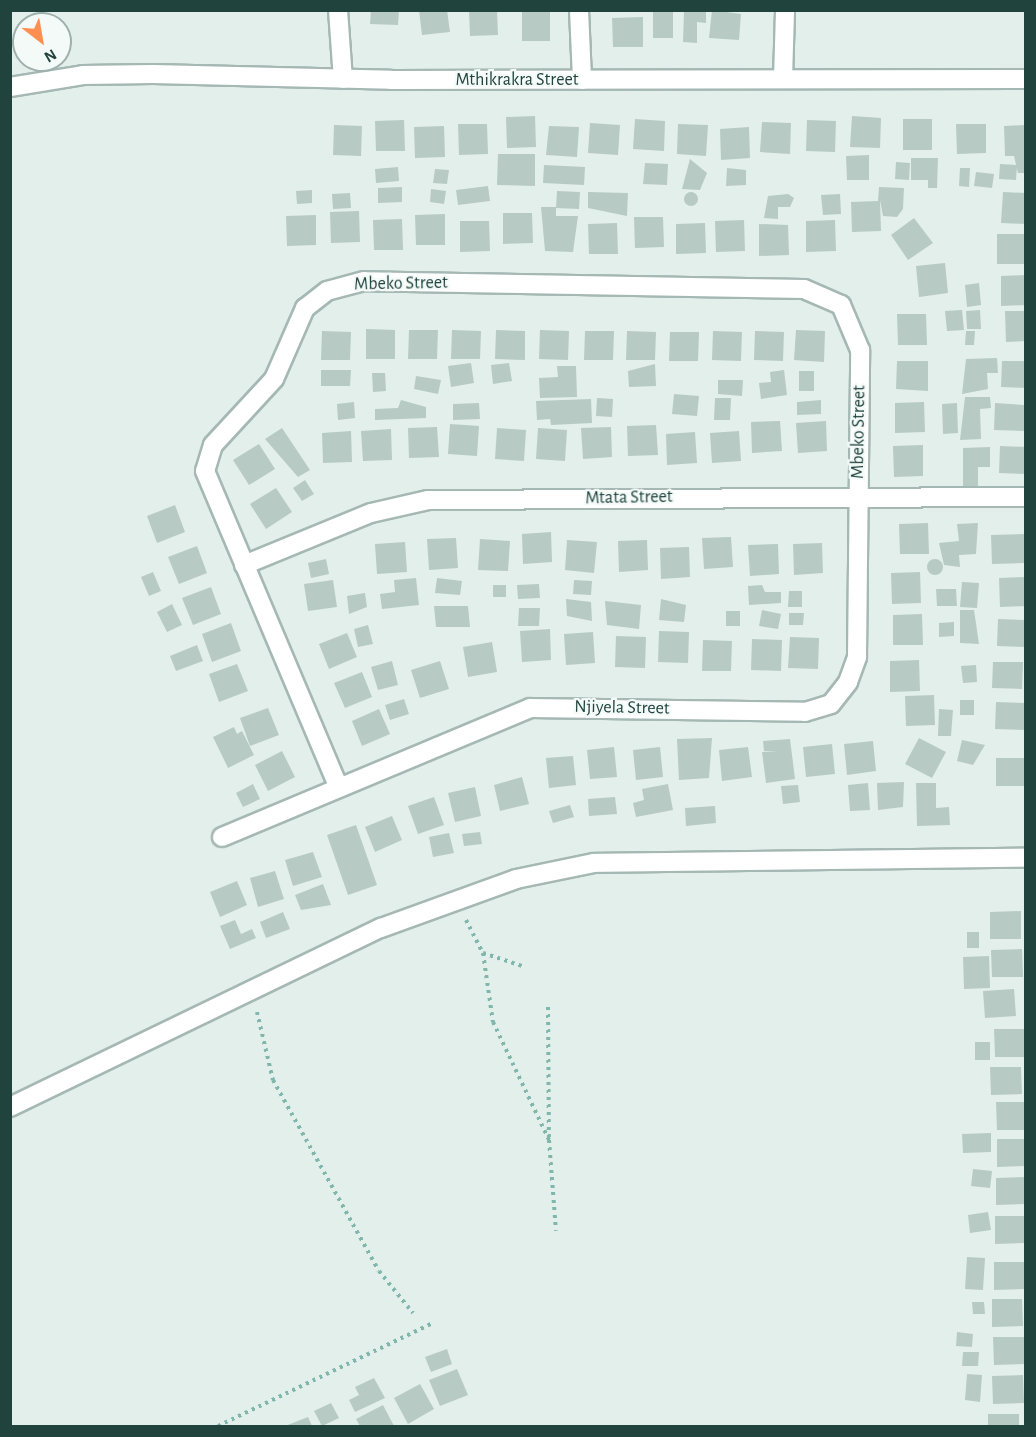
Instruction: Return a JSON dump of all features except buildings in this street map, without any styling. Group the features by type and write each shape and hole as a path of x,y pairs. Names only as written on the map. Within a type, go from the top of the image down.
{"street":[{"path":"338,10 343,79"},
{"path":"579,10 582,80"},
{"path":"783,80 785,10"},
{"name":"Mthikrakra Street","path":"10,87 83,75 343,79 1026,79"},
{"name":"Mbeko Street","path":"338,786 207,484 206,460 213,445 274,379 305,308 327,291 364,281 804,289 825,294 841,305 860,350 858,496"},
{"name":"Mtata Street","path":"244,565 371,513 428,500 858,496 1026,497"},
{"name":"Njiyela Street","path":"222,837 338,786 530,708 805,712 831,704 848,682 857,657 858,496"},
{"path":"10,1107 250,991 455,898 594,863 1026,858"}],"path":[{"path":"455,898 483,953 493,1022 549,1140"},
{"path":"483,953 525,967"},
{"path":"250,991 273,1080 379,1270 413,1313"},
{"path":"548,1007 549,1140 556,1232"},
{"path":"218,1426 433,1323"}]}
